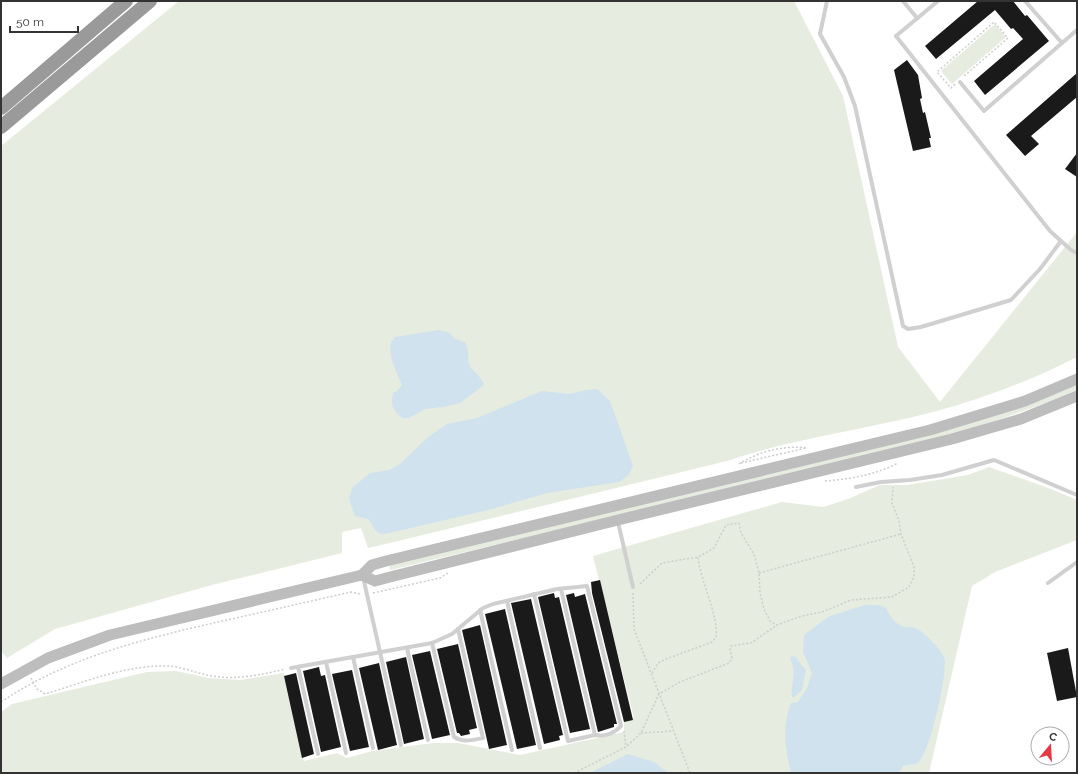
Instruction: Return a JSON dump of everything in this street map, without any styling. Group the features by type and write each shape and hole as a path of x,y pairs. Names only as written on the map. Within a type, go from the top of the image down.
{"highway":[{"path":"1,108 126,1"},
{"path":"1,127 150,1"}],"street":[{"path":"1,684 27,669 78,645 110,635 362,575 372,565 386,561 930,430 1025,401 1077,379"},
{"path":"362,575 375,581 952,439 1021,419 1077,396"}],"lane":[{"path":"827,1 820,34 844,77 855,106 903,326 908,329 921,327 1011,300 1040,268 1061,241"},
{"path":"903,1 918,18"},
{"path":"938,1 896,36 1050,231 1071,250 1077,253"},
{"path":"1025,1 1062,43"},
{"path":"959,82 984,111 1077,30"},
{"path":"856,487 942,475 994,460 1077,495"},
{"path":"618,520 633,587"},
{"path":"1048,583 1077,562"},
{"path":"362,575 401,745"},
{"path":"291,668 432,644 458,629 480,610 493,604 534,594 587,586 621,726 616,732 568,741 534,594"},
{"path":"561,589 595,735"},
{"path":"507,601 540,748"},
{"path":"480,610 512,750"},
{"path":"432,644 454,737 460,741 483,738 458,629"},
{"path":"407,648 428,740"},
{"path":"353,657 373,748"},
{"path":"326,662 346,753"},
{"path":"298,666 318,754"}],"path":[{"path":"994,22 1008,38 959,82 951,88 937,72 994,22"},
{"path":"792,446 808,448 739,464 754,455 792,446"},
{"path":"574,773 626,747 641,733 659,694 680,682 729,663 732,658 730,649 731,646 751,643 777,625 802,616 822,612 851,600 892,597 910,587 914,577 914,567 901,534 899,522 892,503 894,481"},
{"path":"690,773 634,629 633,587 643,582 662,563 698,557 714,548 726,525 739,523 741,533 754,554 759,573 760,593 764,609 770,621 777,625"},
{"path":"759,573 901,534"},
{"path":"652,673 658,664 666,659 712,642 716,637 709,600 701,574 698,557"},
{"path":"27,669 37,689 45,694 116,672 144,666 169,666 212,676 236,677 266,674 291,668"},
{"path":"621,726 625,735 626,747"},
{"path":"641,733 673,731"}],"shaded area":[{"path":"179,1 794,1 843,96 898,347 940,402 1077,232 1077,357 1006,388 933,412 778,446 727,461 398,541 368,548 361,528 342,532 342,553 212,585 55,629 7,658 1,651 1,146"},
{"path":"995,24 1006,37 952,84 941,71"},
{"path":"1077,384 1077,390 1039,405 921,443 390,570 389,565 918,438 1025,406"},
{"path":"989,467 1077,500 1077,540 995,572 972,586 929,773 1,773 1,712 12,704 147,672 176,671 209,678 240,680 284,673 304,761 337,753 347,758 372,751 433,743 458,743 520,755 624,732 624,720 634,718 593,556 782,502 823,507 848,499 880,485 907,485 968,475"}],"water":[{"path":"439,330 450,333 455,339 465,342 467,345 470,367 481,379 484,385 460,403 425,409 409,418 403,418 397,413 392,404 393,393 402,385 392,360 390,347 392,342 395,337"},
{"path":"597,389 610,401 633,466 628,476 619,482 547,493 488,510 385,534 381,534 376,531 368,519 355,516 349,499 352,488 370,473 389,470 400,464 428,437 447,424 477,418 542,391 569,394"},
{"path":"865,605 879,605 886,608 891,617 898,624 905,627 915,628 924,634 944,657 944,678 941,694 932,730 922,757 918,763 903,766 899,773 791,773 785,738 786,721 791,703 798,702 807,688 812,673 803,652 804,635 828,617"},
{"path":"792,656 796,657 806,669 802,690 793,698 792,690 794,671 790,659"},
{"path":"628,754 654,762 668,773 590,773"}],"building":[{"path":"978,1 1013,1 1049,41 985,95 974,81 1023,39 1013,28 1011,29 995,10 936,59 925,46"},
{"path":"907,60 918,75 922,98 920,99 923,113 925,112 931,138 929,138 931,147 913,151 894,70"},
{"path":"1077,73 1077,97 1031,136 1039,144 1025,156 1006,135"},
{"path":"1077,153 1077,177 1065,169"},
{"path":"600,580 633,720 624,722 592,593 591,582"},
{"path":"554,593 555,598 559,597 590,729 570,733 538,597"},
{"path":"574,593 575,597 585,594 617,724 614,724 614,727 598,732 566,595"},
{"path":"531,599 563,735 559,736 560,740 544,744 511,603"},
{"path":"505,609 536,745 517,749 485,614"},
{"path":"480,625 507,745 489,749 462,630"},
{"path":"458,644 477,728 469,730 470,734 461,736 457,733 437,649"},
{"path":"1068,648 1077,697 1057,701 1047,653"},
{"path":"430,651 450,735 432,739 412,655"},
{"path":"406,657 424,739 404,744 386,662"},
{"path":"379,663 397,745 378,750 359,668"},
{"path":"319,667 321,676 325,675 341,747 321,752 303,671"},
{"path":"352,670 369,747 350,751 332,674"},
{"path":"296,673 314,754 302,758 284,676"}]}
